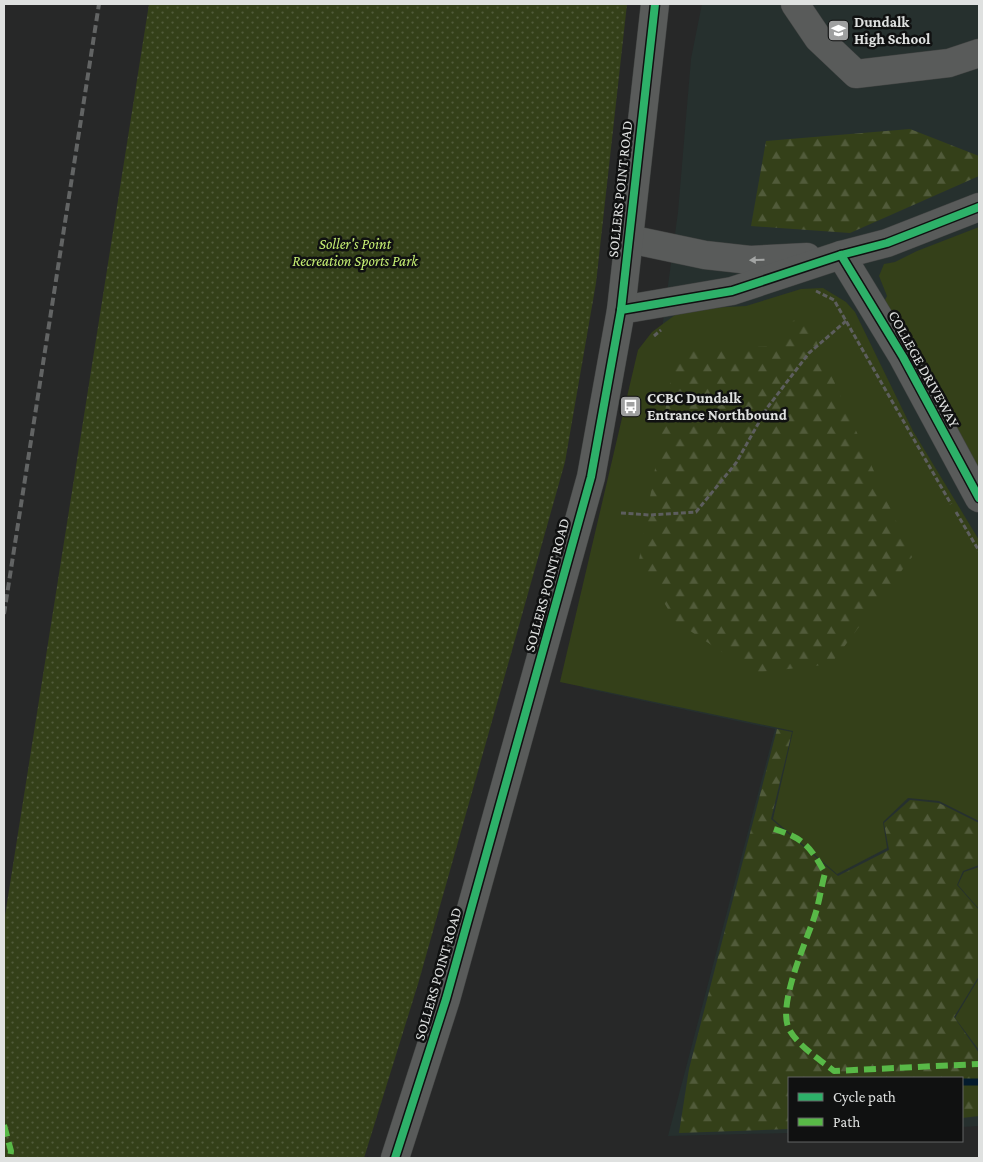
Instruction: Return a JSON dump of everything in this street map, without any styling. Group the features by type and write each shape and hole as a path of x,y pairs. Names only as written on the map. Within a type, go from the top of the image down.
{"street":[{"name":"SOLLERS POINT ROAD","path":"396,1158 446,999 591,477 621,310 655,4"},
{"path":"795,4 818,38 856,74 949,63 979,52"},
{"path":"621,310 732,291 887,243 979,207"},
{"path":"629,239 705,255 750,260 841,256"},
{"name":"COLLEGE DRIVEWAY","path":"841,256 902,357 979,498"}],"path":[{"path":"808,292 815,291 834,300 979,551"},
{"path":"621,513 650,515 696,512 736,463 767,408 809,353 846,321"},
{"path":"654,336 667,326"}],"shaded area":[{"path":"702,4 979,4 979,1126 963,1127 963,1077 788,1077 788,1133 668,1136 775,729 583,688 631,492 656,373 678,212 691,59"}],"green space":[{"name":"Soller's Point Recreation Sports Park","path":"149,4 627,4 596,283 565,462 418,984 364,1158 4,1158 4,922"},
{"path":"910,129 979,156 979,176 850,233 751,226 766,141"},
{"path":"979,227 979,471 950,425 885,300 887,296 879,276 884,264 895,262 917,251"},
{"path":"823,288 846,302 855,312 913,431 979,540 979,821 939,801 908,798 883,822 887,848 837,874 773,819 793,731 560,682 638,350 652,332 675,315 710,308 746,306 801,289"},
{"path":"803,311 912,557 831,664 754,673 675,621 639,560 676,349 769,346"},
{"path":"777,729 792,732 771,819 838,876 889,850 884,823 910,800 939,803 979,823 979,865 963,871 957,885 979,910 979,976 954,1017 979,1053 979,1116 963,1118 963,1077 788,1077 788,1129 679,1133 689,1069"},
{"path":"979,867 979,909 958,885 964,872"},
{"path":"979,978 979,1050 955,1018"}],"waterway":[{"path":"963,1082 979,1082"}],"railway":[{"path":"4,614 99,4"}],"marked path":[{"path":"774,829 792,836 805,844 825,873 816,913 794,974 787,1005 786,1018 789,1029 798,1041 834,1071 979,1064"},
{"path":"4,1125 11,1151 10,1158"}],"cycle path":[{"path":"395,1158 446,999 591,477 621,310 655,4"},
{"path":"621,310 732,291 841,255 887,243 979,207"},
{"path":"841,255 903,357 979,498"}],"place":[{"name":"Dundalk High School","path":"838,31"},
{"name":"CCBC Dundalk Entrance Northbound","path":"631,407"}]}
